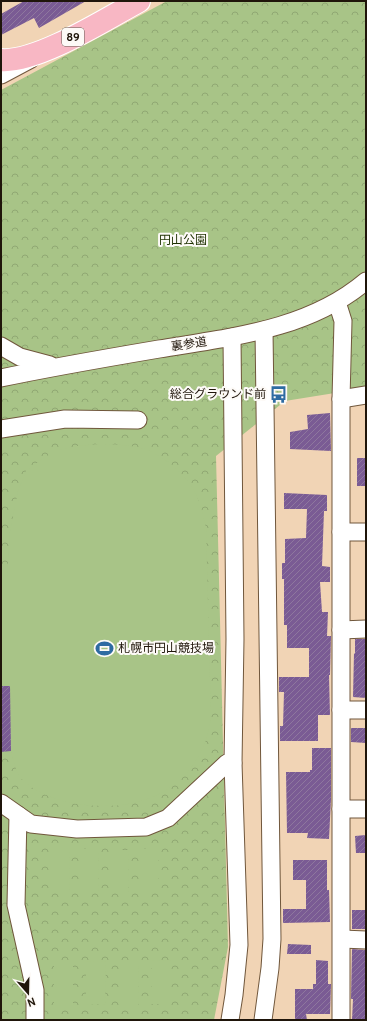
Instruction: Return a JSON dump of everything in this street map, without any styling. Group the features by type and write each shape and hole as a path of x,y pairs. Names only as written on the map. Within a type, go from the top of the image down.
{"main road":[{"name":"89","path":"1,60 29,56 57,46 139,1"}],"street":[{"path":"1,75 57,46"},
{"name":"裏参道","path":"1,378 54,366 232,337 264,330 303,319 337,302 366,281"},
{"path":"337,302 343,321 341,399 341,1020"},
{"path":"263,1020 270,968 272,939 264,330"},
{"path":"230,1020 239,945 233,763 235,639 232,337"},
{"path":"1,346 20,357 54,366"},
{"path":"341,399 366,396"},
{"path":"1,428 65,419 138,420"},
{"path":"341,532 366,532"},
{"path":"341,630 366,629"},
{"path":"341,710 366,710"},
{"path":"1,803 31,824 77,829 146,827 168,818 227,763 233,763"},
{"path":"341,809 366,809"},
{"path":"18,815 16,905 35,990 35,1020"},
{"path":"342,939 366,940"}],"green space":[{"name":"円山公園","path":"167,1 366,1 366,388 285,401 216,456 228,947 214,1020 1,1020 1,90"},
{"name":"札幌市円山競技場","path":"99,444 134,447 152,452 179,471 194,490 206,528 211,719 206,740 197,759 185,775 170,787 154,796 136,802 97,806 70,803 46,795 31,787 20,777 11,752 1,752 1,576 7,576 10,532 18,491 26,471 45,457 59,450 77,446"},
{"path":"50,848 70,848 69,891 50,891"},
{"path":"79,849 99,849 98,892 79,892"},
{"path":"139,849 158,849 158,892 139,892"},
{"path":"109,850 129,850 128,893 109,893"},
{"path":"152,960 171,961 171,1004 152,1004"},
{"path":"86,961 106,962 105,1004 86,1005"},
{"path":"54,962 73,962 73,1005 54,1005"},
{"path":"119,962 139,962 138,1005 119,1005"}],"building":[{"path":"24,1 86,1 39,28 34,18 1,35 1,14"},
{"path":"330,413 331,451 290,449 290,432 308,429 307,415"},
{"path":"357,458 366,458 366,486 357,486"},
{"path":"284,493 327,495 327,511 324,511 322,566 330,567 330,582 320,582 322,612 328,612 327,636 331,636 329,675 330,715 318,715 318,741 280,741 280,726 283,726 284,692 279,692 279,677 309,677 309,648 287,648 287,625 284,625 284,579 282,579 282,563 285,563 285,539 306,538 307,509 284,509"},
{"path":"355,639 366,639 366,698 353,697"},
{"path":"1,686 10,686 11,751 1,752"},
{"path":"351,728 366,728 366,743 351,742"},
{"path":"312,748 331,748 329,839 307,838 308,833 287,833 286,772 310,772 310,770 312,770"},
{"path":"366,835 366,853 356,853 355,836"},
{"path":"293,860 327,860 327,890 329,890 330,922 283,923 283,909 306,909 306,880 293,880"},
{"path":"352,910 366,910 366,929 352,929"},
{"path":"288,944 311,945 311,954 287,954"},
{"path":"352,949 366,950 366,1020 352,1020"},
{"path":"316,960 328,961 328,984 331,984 330,1014 306,1014 307,1020 295,1020 295,989 313,989 313,984 316,984"}],"place":[{"name":"総合グラウンド前","path":"279,394"},
{"name":"札幌市円山競技場","path":"105,648"}]}
